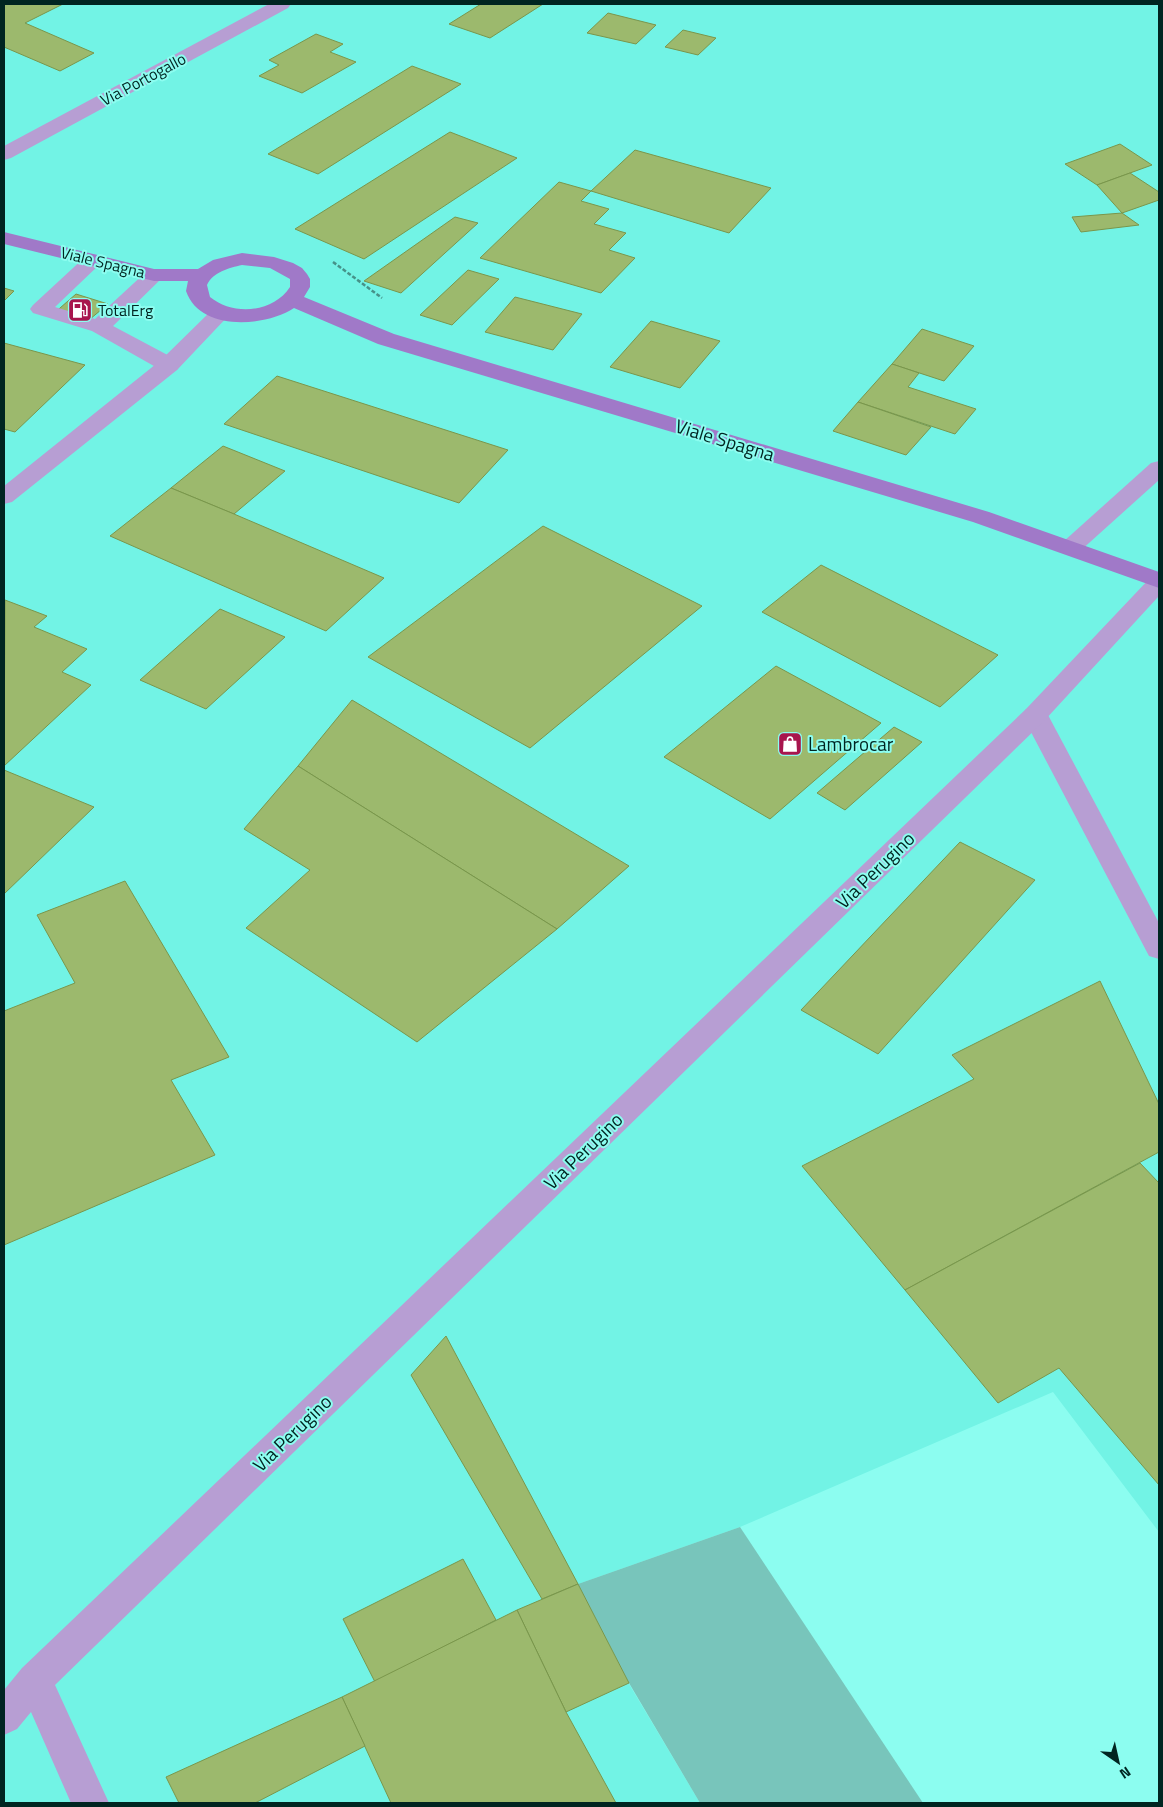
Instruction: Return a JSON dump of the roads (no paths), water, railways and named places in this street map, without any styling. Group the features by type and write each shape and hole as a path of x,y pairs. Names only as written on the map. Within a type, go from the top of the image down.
{"street":[{"name":"Via Portogallo","path":"4,154 282,4"},
{"name":"Viale Spagna","path":"4,238 154,275 203,275 213,268 242,259 273,261 286,266 295,273 299,281 298,290 292,299 386,339 981,517 1072,547 1159,581"},
{"path":"93,260 40,309 99,327 169,365"},
{"path":"99,327 154,275"},
{"path":"203,275 197,283 196,292 200,300 220,313 235,315 268,312 292,299"},
{"path":"4,497 169,365 220,313"},
{"path":"1072,547 1159,468"},
{"name":"Via Perugino","path":"4,1717 35,1680 1035,716 1159,581"},
{"path":"1035,716 1159,949"},
{"path":"35,1680 90,1803"}],"place":[{"name":"TotalErg","path":"80,310"},
{"name":"Lambrocar","path":"790,744"}]}
